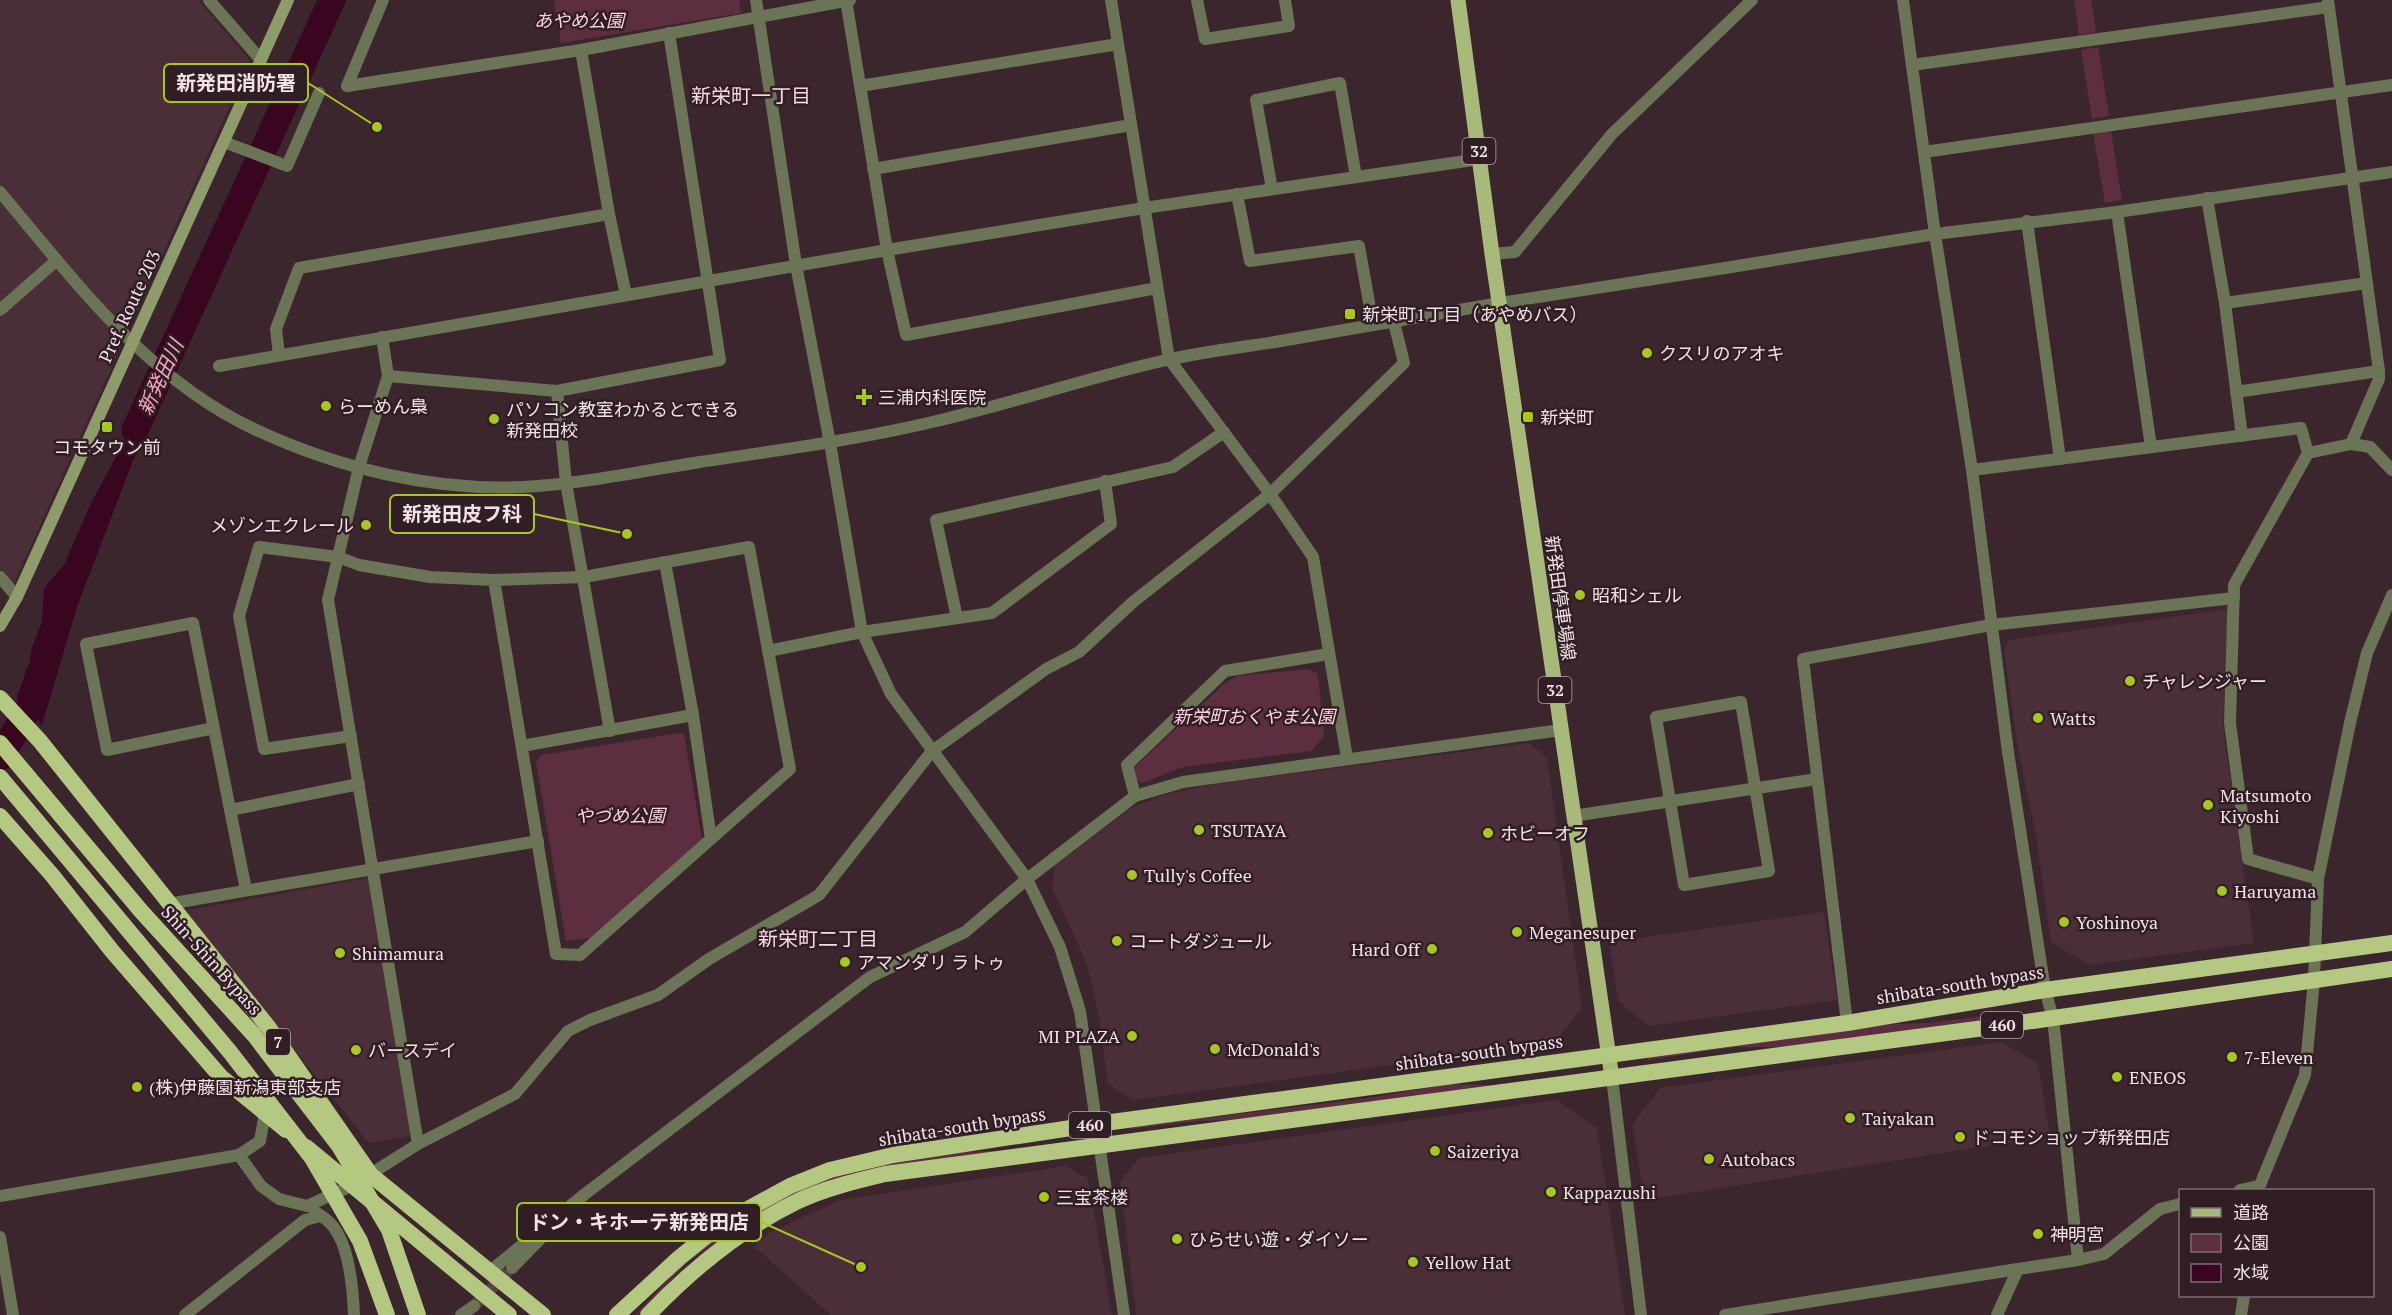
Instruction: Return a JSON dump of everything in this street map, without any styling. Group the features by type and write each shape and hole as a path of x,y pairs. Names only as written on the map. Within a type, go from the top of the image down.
{"highway":[{"name":"7","path":"0,698 40,741 268,1028 371,1175 543,1315"},
{"name":"Shin-Shin Bypass","path":"0,743 141,911 254,1035 339,1146 389,1230 418,1315"},
{"name":"7","path":"0,777 231,1052 312,1158 360,1241 387,1315"},
{"path":"0,816 221,1077 508,1315"},
{"name":"shibata-south bypass","path":"617,1315 705,1237 746,1210 800,1182 830,1170 893,1155 1097,1124 1847,1023 2045,990 2392,943"},
{"name":"shibata-south bypass","path":"648,1315 688,1274 759,1222 799,1201 839,1185 885,1174 1612,1078 2392,969"}],"main road":[{"name":"Pref. Route 203","path":"0,626 17,597 288,0"},
{"name":"32","path":"1458,0 1500,303"},
{"name":"新発田停車場線","path":"1500,303 1612,1078"}],"street":[{"path":"209,0 261,60"},
{"path":"383,0 347,86 581,51 847,0 887,250 906,335 1157,288"},
{"path":"756,0 796,265 830,442 862,632 891,694 1027,879 1070,972 1080,1011 1124,1315"},
{"path":"1112,0 1169,359 1270,494 1313,557 1347,758"},
{"path":"1197,0 1205,39 1289,26 1285,0"},
{"path":"1492,254 1515,252 1612,134 1752,0"},
{"path":"1903,0 1935,234 1972,470 1991,625 2045,990 2053,1018 2078,1260"},
{"path":"1912,65 2328,4 2379,371 2379,379 2351,444"},
{"path":"388,376 557,391 720,360 669,33"},
{"path":"860,86 1118,44"},
{"path":"581,51 609,214 626,295"},
{"path":"1272,189 1256,100 1340,83 1356,177"},
{"path":"1924,152 2392,85"},
{"path":"224,142 287,166 319,93"},
{"path":"873,169 1131,124"},
{"path":"219,366 887,250 1144,208 1480,159"},
{"path":"0,192 57,260 150,360 187,389 250,427 297,447 398,477 462,485 520,487 566,483 830,442 941,420 1090,378 1169,359 1500,303 1935,234 2027,221 2117,212 2392,172"},
{"path":"1237,194 1250,261 1359,246 1373,325"},
{"path":"2207,198 2225,303 2242,436"},
{"path":"2117,212 2151,447"},
{"path":"279,355 276,329 299,268 609,214"},
{"path":"2027,221 2060,459"},
{"path":"0,310 57,260"},
{"path":"2225,303 2367,283"},
{"path":"307,1206 353,1185 418,1144 515,1094 568,1031 590,1020 658,995 709,959 819,895 932,751 1046,669 1079,652 1132,602 1270,494 1404,363 1394,322"},
{"path":"382,337 388,376 359,467 328,600 418,1144"},
{"path":"2236,392 2379,371"},
{"path":"557,391 566,483 610,731"},
{"path":"1972,470 2301,428 2308,453 2234,585 2230,723 2248,859 2318,879"},
{"path":"957,618 936,520 1173,467 1224,432"},
{"path":"2308,453 2351,444 2370,447 2392,470"},
{"path":"768,651 862,632 992,613 1111,524 1105,481"},
{"path":"351,736 264,749 239,616 259,547 338,557 359,565 430,577 495,580 584,577 749,547 790,769 580,955 556,954 495,580"},
{"path":"665,562 693,715 711,839"},
{"path":"0,577 17,597"},
{"path":"2258,1188 2305,1075 2314,980 2318,879 2367,654 2392,595"},
{"path":"1847,1023 1803,659 1991,625 2234,598"},
{"path":"214,729 107,750 86,644 193,623 214,729 246,891"},
{"path":"1136,796 1127,765 1225,671 1329,654"},
{"path":"1741,702 1769,870 1684,885 1670,802 1656,717 1741,702"},
{"path":"522,746 693,715"},
{"path":"489,1272 585,1194 870,977 965,932 1027,879 1136,796 1183,782 1561,730"},
{"path":"1573,816 1817,779"},
{"path":"230,810 359,784"},
{"path":"168,904 538,841"},
{"path":"1612,1078 1641,1315"},
{"path":"0,1196 239,1155 260,1141 265,1113"},
{"path":"239,1155 261,1186 279,1199 307,1206 331,1224 343,1248 352,1289 354,1315"},
{"path":"512,1268 585,1194"},
{"path":"1725,1315 2104,1254 2160,1209 2179,1204"},
{"path":"185,1315 305,1220 320,1215"},
{"path":"0,1237 13,1315"},
{"path":"1997,1315 2018,1269"},
{"path":"2241,1315 2244,1297"},
{"path":"462,1315 474,1306"}],"shaded area":[{"path":"0,0 198,0 250,61 13,585 0,569"},
{"path":"2228,609 2223,727 2254,943 2089,965 2051,942 2036,836 2018,748 2004,649 2010,640"},
{"path":"1529,743 1547,758 1582,1008 1554,1043 1133,1100 1108,1084 1099,1016 1088,968 1052,889 1055,866 1132,807 1164,795 1215,784"},
{"path":"368,878 416,1135 369,1143 184,911"},
{"path":"1824,912 1837,1000 1649,1026 1618,1001 1609,942"},
{"path":"2001,1042 2038,1063 2050,1136 1645,1200 1632,1125 1660,1088"},
{"path":"1556,1100 1597,1128 1625,1315 1136,1315 1120,1182 1139,1158"},
{"path":"1066,1166 1088,1179 1112,1315 831,1315 754,1246 771,1232 840,1200"}],"green space":[{"name":"あやめ公園","path":"554,0 739,0 741,13 561,43"},
{"path":"2074,0 2091,0 2096,32 2079,35"},
{"path":"2098,47 2109,116 2092,119 2081,50"},
{"path":"2111,131 2122,200 2105,203 2093,134"},
{"name":"新栄町おくやま公園","path":"1308,669 1318,674 1324,736 1312,751 1183,767 1142,783 1135,778 1134,768 1224,684 1236,676"},
{"name":"やづめ公園","path":"678,733 684,734 702,839 591,938 566,941 536,761 541,755"},
{"path":"2000,1014 2001,1017 1788,1047 1734,1047 1648,1060 1647,1056 1868,1025 1928,1023"},
{"path":"1564,1075 1241,1120 1199,1121 1130,1129 1129,1127 1368,1098 1450,1084 1491,1085"},
{"path":"1067,1142 888,1166 768,1208 689,1261 635,1315 693,1253 765,1205 836,1175 947,1152 995,1151"}],"water":[{"path":"144,395 159,407 132,463 77,607 42,725 17,696 29,666 32,648 42,621 44,588 64,565 92,501 126,439"}],"waterway":[{"name":"新発田川","path":"135,430 332,0"},
{"name":"新発田川","path":"0,757 29,708 39,674"}],"tunnel":[{"path":"474,1306 512,1268"}],"place":[{"name":"新発田消防署","path":"377,127"},
{"name":"新栄町1丁目（あやめバス）","path":"1350,314"},
{"name":"クスリのアオキ","path":"1647,353"},
{"name":"三浦内科医院","path":"864,397"},
{"name":"らーめん梟","path":"326,406"},
{"name":"新栄町","path":"1528,417"},
{"name":"パソコン教室わかるとできる 新発田校","path":"494,419"},
{"name":"コモタウン前","path":"107,427"},
{"name":"メゾンエクレール","path":"366,525"},
{"name":"新発田皮フ科","path":"627,534"},
{"name":"昭和シェル","path":"1580,595"},
{"name":"チャレンジャー","path":"2130,681"},
{"name":"Watts","path":"2038,718"},
{"name":"Matsumoto Kiyoshi","path":"2208,805"},
{"name":"TSUTAYA","path":"1199,830"},
{"name":"ホビーオフ","path":"1488,833"},
{"name":"Tully's Coffee","path":"1132,875"},
{"name":"Haruyama","path":"2222,891"},
{"name":"Yoshinoya","path":"2064,922"},
{"name":"Meganesuper","path":"1517,932"},
{"name":"コートダジュール","path":"1117,941"},
{"name":"Hard Off","path":"1432,949"},
{"name":"Shimamura","path":"340,953"},
{"name":"アマンダリ ラトゥ","path":"845,962"},
{"name":"MI PLAZA","path":"1132,1036"},
{"name":"McDonald's","path":"1215,1049"},
{"name":"バースデイ","path":"356,1050"},
{"name":"7-Eleven","path":"2232,1057"},
{"name":"ENEOS","path":"2117,1077"},
{"name":"(株)伊藤園新潟東部支店","path":"137,1087"},
{"name":"Taiyakan","path":"1850,1118"},
{"name":"ドコモショップ新発田店","path":"1960,1137"},
{"name":"Saizeriya","path":"1435,1151"},
{"name":"Autobacs","path":"1709,1159"},
{"name":"Kappazushi","path":"1551,1192"},
{"name":"三宝茶楼","path":"1044,1197"},
{"name":"神明宮","path":"2038,1234"},
{"name":"ひらせい遊・ダイソー","path":"1177,1239"},
{"name":"Yellow Hat","path":"1413,1262"},
{"name":"ドン・キホーテ新発田店","path":"861,1267"}],"district":[{"name":"新栄町一丁目","path":"751,95"},
{"name":"新栄町二丁目","path":"818,938"}]}
